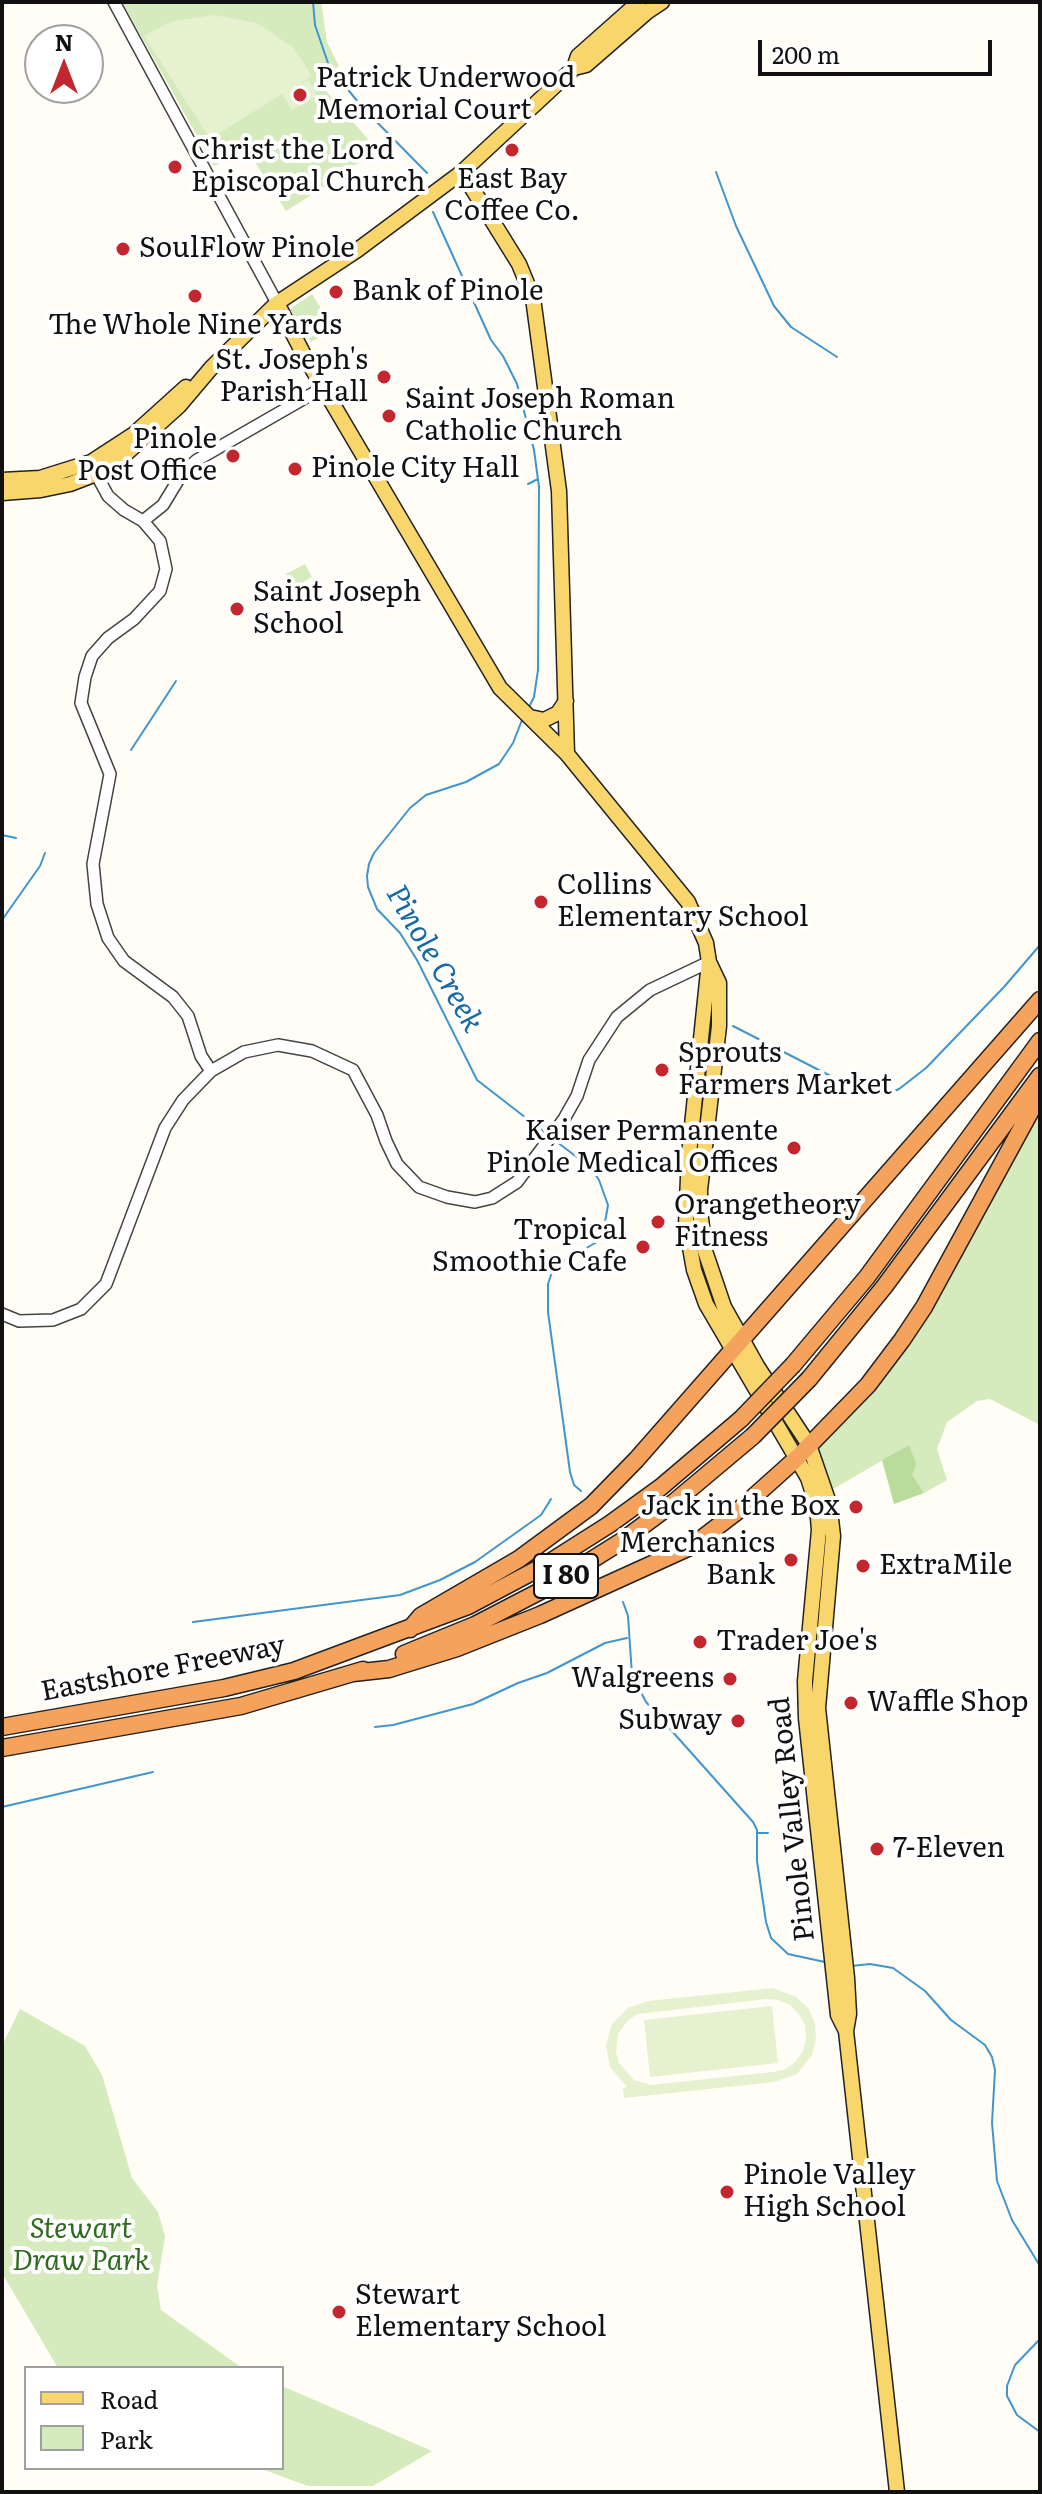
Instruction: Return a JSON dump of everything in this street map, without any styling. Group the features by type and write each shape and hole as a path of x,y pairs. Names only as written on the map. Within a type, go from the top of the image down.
{"highway":[{"path":"410,1629 421,1616 519,1559 591,1506 636,1460 1040,1000"},
{"name":"Eastshore Freeway","path":"2,1727 224,1688 294,1671 468,1606 585,1540 661,1487 741,1419 793,1365 876,1266 1040,1041"},
{"name":"Eastshore Freeway","path":"2,1748 241,1706 353,1673 475,1625 550,1586 647,1523 753,1436 809,1379 884,1287 1040,1076"},
{"path":"353,1673 389,1669 457,1648 540,1615 692,1546 739,1510 797,1458 868,1385 924,1307 1040,1094"}],"main road":[{"path":"2,493 70,484 93,468 212,367 277,303 356,251 462,172 574,68 578,56 639,2"},
{"path":"574,68 586,65 662,2"},
{"path":"462,172 519,264 533,298 559,491 567,754"},
{"name":"Pinole Valley Road","path":"277,303 289,329 500,688 567,754 688,902 706,943 709,962 689,1154 686,1225 694,1270 702,1293 731,1350 797,1458 812,1489 819,1530 805,1681 806,1718 838,1949"},
{"path":"255,325 289,329"},
{"path":"2,480 40,478 93,468"},
{"path":"525,711 544,720 558,713 566,701"},
{"name":"Pinole Valley Road","path":"709,962 719,983 719,1026 700,1210 705,1251 724,1307 757,1366 809,1445 828,1500 833,1533 818,1708 841,1979 849,2014 846,2031 897,2492"}],"street":[{"path":"114,2 277,303"},
{"path":"143,521 163,505 183,472 197,460 324,387"},
{"path":"93,468 108,496 143,521 160,541 166,569 160,591 92,656 81,703 110,774 93,864 97,904 108,938 124,961 173,997 188,1016 201,1056 211,1071"},
{"path":"2,1314 19,1321 53,1320 81,1309 106,1284 165,1128 183,1100 211,1071 244,1052 278,1045 312,1051 353,1070 377,1115 397,1164 419,1187 447,1197 475,1202 492,1198 517,1182 564,1119 577,1096 589,1060 617,1017 650,990 709,962"}],"green space":[{"path":"122,2 321,2 327,42 339,66 318,82 381,154 322,180 326,186 286,211 246,148 214,166"},
{"path":"213,15 257,23 294,48 312,76 294,87 309,80 317,96 292,110 282,94 216,135 207,134 144,36 170,22"},
{"path":"312,294 334,330 311,342 290,309"},
{"path":"305,564 312,577 293,588 286,574"},
{"path":"1040,1094 1040,1425 990,1399 977,1401 947,1422 937,1449 947,1480 924,1493 911,1475 909,1445 826,1493 809,1445 902,1340"},
{"path":"909,1445 916,1464 912,1475 924,1493 894,1504 882,1460"},
{"path":"773,1988 796,1997 808,2008 815,2023 816,2039 812,2055 797,2074 774,2082 624,2098 623,2088 627,2087 610,2067 606,2045 612,2024 628,2008 648,2001","holes":["778,2000 790,2005 805,2025 803,2051 786,2069 651,2085 634,2080 619,2063 616,2052 618,2034 628,2020 638,2014"]},
{"path":"772,2006 778,2063 650,2077 644,2020"},
{"name":"Stewart Draw Park","path":"20,2009 85,2046 102,2075 132,2178 158,2212 165,2236 157,2286 161,2310 239,2366 57,2366 2,2273 2,2046"},
{"path":"284,2387 432,2451 373,2486 308,2486 264,2470 284,2470"}],"waterway":[{"name":"Pinole Creek","path":"313,2 315,25 329,66 362,107 427,173"},
{"path":"716,172 736,226 774,306 791,327 837,357"},
{"name":"Pinole Creek","path":"433,212 491,340 517,384 534,450 539,487 538,670 534,697 529,707"},
{"path":"528,484 538,479"},
{"path":"131,750 176,681"},
{"name":"Pinole Creek","path":"522,720 513,743 499,764 466,782 426,795 410,808 374,853 367,876 377,909 400,933 417,960 477,1080 548,1135"},
{"path":"2,835 16,838"},
{"path":"2,920 40,866 45,853"},
{"path":"733,1026 852,1087 885,1095 899,1089 926,1068 1040,945"},
{"name":"Pinole Creek","path":"553,1139 590,1167 599,1180 608,1205 604,1228 597,1242 554,1266 548,1284 548,1312 570,1472 574,1485 581,1491"},
{"path":"193,1622 400,1595 475,1562 541,1515 551,1499"},
{"name":"Pinole Creek","path":"623,1602 628,1616 632,1675 646,1702 757,1830 757,1861 771,1938 788,1954 825,1962"},
{"path":"375,1727 473,1704 547,1673 605,1643 627,1638"},
{"path":"2,1807 153,1772"},
{"path":"757,1833 768,1833"},
{"name":"Pinole Creek","path":"851,1966 870,1964 893,1968 925,1991 951,2020 985,2045 995,2070 992,2123 997,2181 1012,2220 1040,2266"},
{"name":"Pinole Creek","path":"1040,2339 1015,2365 1007,2386 1007,2396 1017,2415 1040,2432"}],"place":[{"name":"Patrick Underwood Memorial Court","path":"300,95"},
{"name":"East Bay Coffee Co.","path":"512,150"},
{"name":"Christ the Lord Episcopal Church","path":"175,167"},
{"name":"SoulFlow Pinole","path":"123,249"},
{"name":"Bank of Pinole","path":"336,292"},
{"name":"The Whole Nine Yards","path":"195,296"},
{"name":"St. Joseph's Parish Hall","path":"384,377"},
{"name":"Saint Joseph Roman Catholic Church","path":"389,416"},
{"name":"Pinole Post Office","path":"233,456"},
{"name":"Pinole City Hall","path":"295,469"},
{"name":"Saint Joseph School","path":"237,609"},
{"name":"Collins Elementary School","path":"541,902"},
{"name":"Sprouts Farmers Market","path":"662,1070"},
{"name":"Kaiser Permanente Pinole Medical Offices","path":"794,1148"},
{"name":"Orangetheory Fitness","path":"658,1222"},
{"name":"Tropical Smoothie Cafe","path":"643,1247"},
{"name":"Jack in the Box","path":"856,1507"},
{"name":"Merchanics Bank","path":"791,1560"},
{"name":"ExtraMile","path":"863,1566"},
{"name":"Trader Joe's","path":"700,1642"},
{"name":"Walgreens","path":"730,1679"},
{"name":"Waffle Shop","path":"851,1703"},
{"name":"Subway","path":"738,1721"},
{"name":"7-Eleven","path":"877,1849"},
{"name":"Pinole Valley High School","path":"727,2192"},
{"name":"Stewart Elementary School","path":"339,2312"}]}
